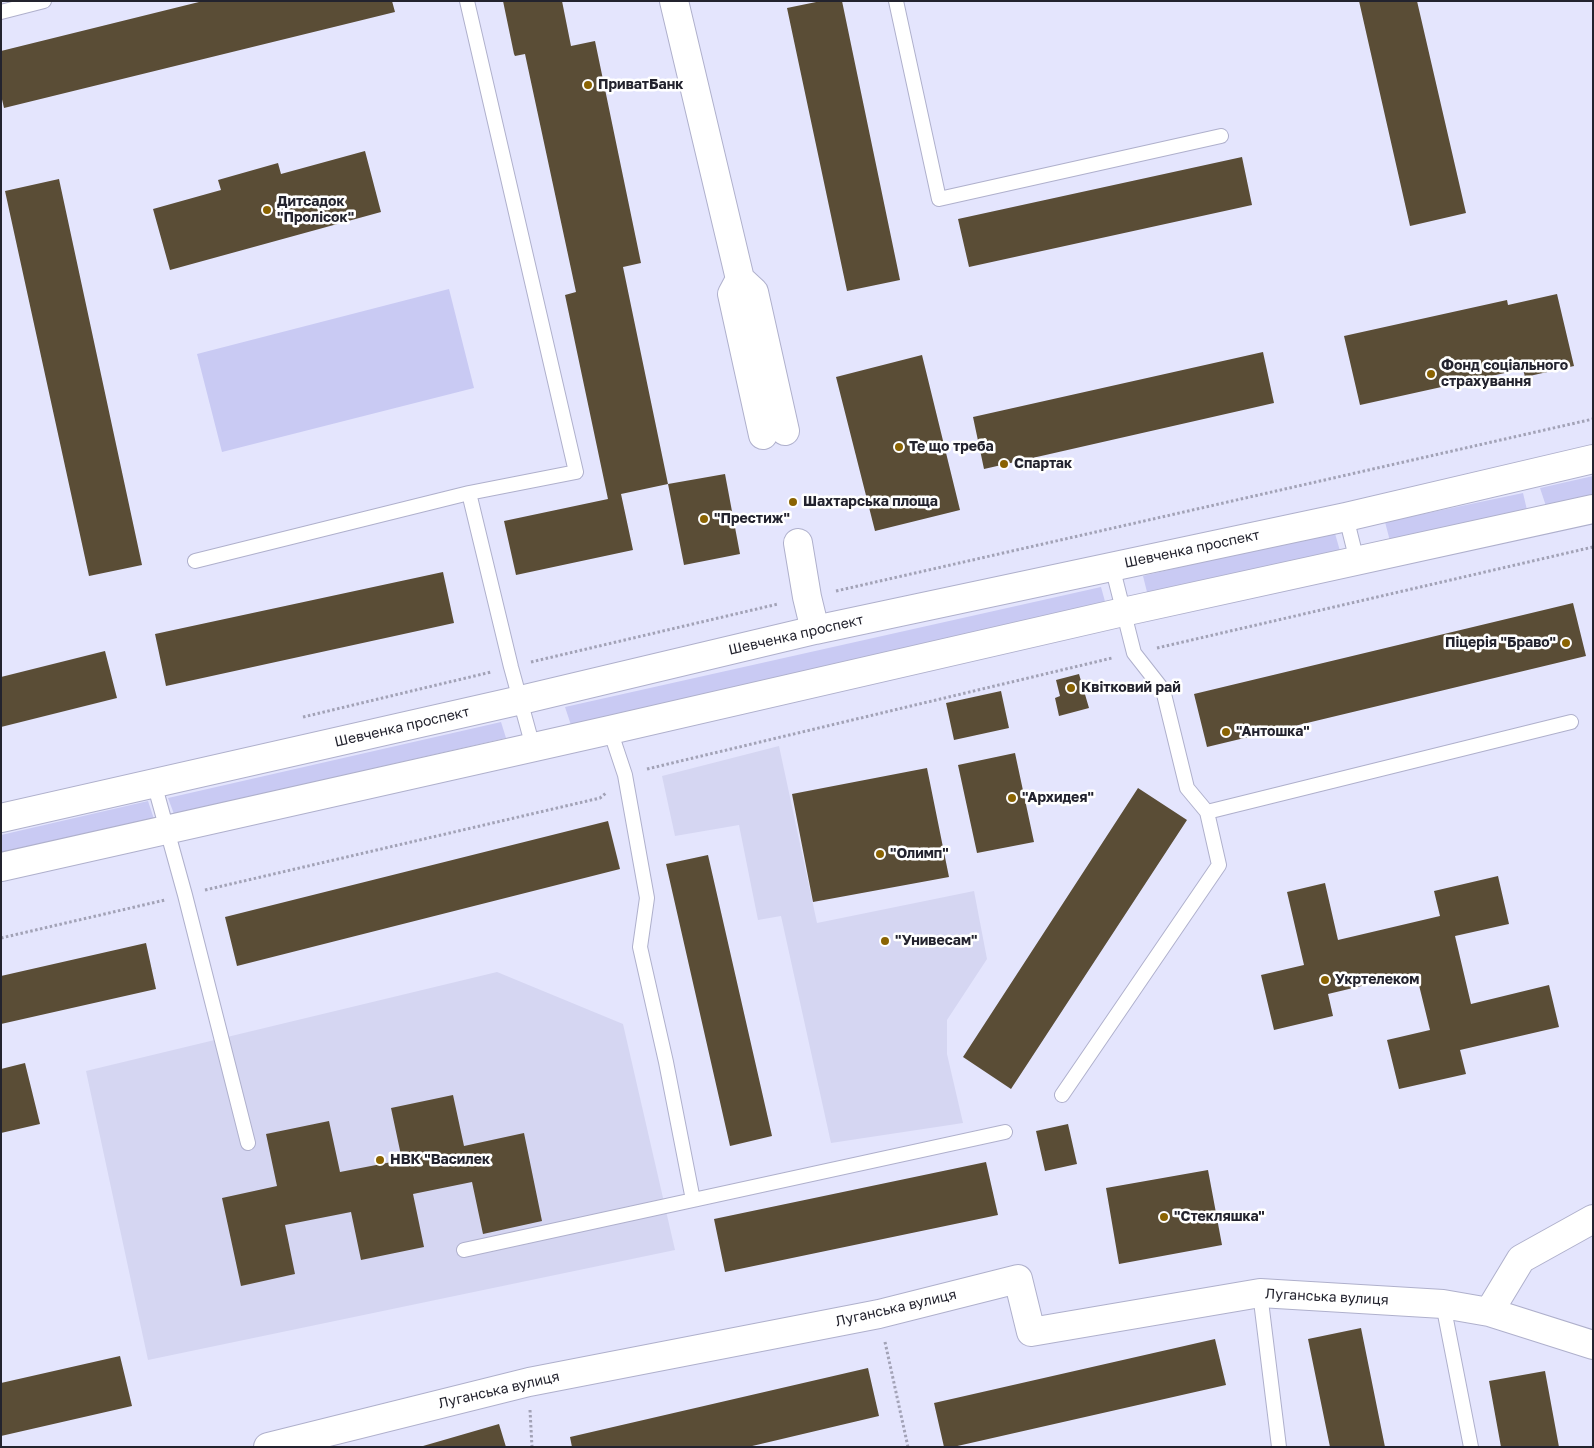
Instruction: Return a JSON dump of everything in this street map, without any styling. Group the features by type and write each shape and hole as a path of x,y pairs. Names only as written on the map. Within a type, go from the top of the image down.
{"street":[{"path":"674,1 740,279 732,294 774,433"},
{"name":"Шевченка проспект","path":"1,818 521,700 815,630 1346,517 1593,459"},
{"path":"1,866 610,730 1123,612 1593,509"},
{"path":"798,542 807,597 815,630"},
{"path":"1489,1312 1521,1260 1593,1219"},
{"name":"Луганська вулиця","path":"268,1447 529,1382 879,1314 1018,1278 1030,1332 1260,1293 1443,1304 1489,1312 1593,1345"}],"lane":[{"path":"1,12 44,1"},
{"path":"195,561 469,493 576,472 466,1"},
{"path":"896,1 939,200 1221,136"},
{"path":"469,493 533,747"},
{"path":"1346,517 1357,561"},
{"path":"1062,1095 1219,865 1207,812 1187,788 1163,690 1134,653 1112,566"},
{"path":"1207,812 1571,722"},
{"path":"610,730 625,775 647,898 640,947 666,1062 693,1200"},
{"path":"154,784 185,895 248,1143"},
{"path":"464,1250 1005,1132"},
{"path":"1260,1293 1279,1447"},
{"path":"1443,1304 1471,1447"}],"path":[{"path":"1,938 600,798 625,775 1134,653 1593,547"},
{"path":"879,1314 908,1447"},
{"path":"529,1382 532,1447"}],"shaded area":[{"path":"449,289 474,388 222,452 197,354"},
{"path":"1593,476 1593,495 1546,506 1540,488"},
{"path":"1523,493 1527,510 1390,541 1385,522"},
{"path":"1334,530 1340,551 1148,596 1143,576"},
{"path":"1101,587 1106,605 571,725 565,707"},
{"path":"501,722 506,738 174,814 168,798"},
{"name":"\"Унивесам\"","path":"779,746 817,923 974,891 987,959 947,1020 947,1054 963,1123 831,1143 781,916 758,920 739,825 675,836 662,776"},
{"path":"148,801 154,819 1,853 1,835"},
{"name":"НВК \"Василек","path":"497,972 623,1024 675,1250 148,1360 86,1071"}],"building":[{"path":"203,1 392,1 395,12 4,108 1,95 1,51"},
{"path":"503,1 562,1 571,46 595,41 641,263 623,267 668,484 621,494 633,550 516,575 504,521 608,499 565,295 576,292 525,54 515,56 514,54"},
{"path":"821,1 842,1 900,280 847,291 787,8"},
{"path":"1359,1 1417,1 1466,213 1410,226"},
{"name":"Дитсадок \"Пролісок\"","path":"365,151 381,212 170,270 153,209 221,190 218,180 278,163 281,174"},
{"path":"1242,157 1252,205 969,267 958,219"},
{"path":"59,179 142,565 89,576 5,191"},
{"path":"1557,294 1574,366 1525,377 1523,369 1360,405 1344,336 1507,300 1508,305"},
{"path":"1263,352 1274,403 984,469 973,417"},
{"path":"922,355 960,510 875,531 836,377"},
{"name":"\"Престиж\"","path":"725,474 740,554 684,565 668,484"},
{"path":"443,572 454,623 166,686 155,634"},
{"path":"1573,603 1586,656 1207,747 1194,694"},
{"path":"105,651 117,698 1,727 1,677"},
{"name":"Квітковий рай","path":"1079,674 1089,708 1059,716 1055,698 1060,696 1056,680"},
{"path":"1001,691 1009,728 954,740 946,703"},
{"path":"1015,753 1034,842 977,853 958,765"},
{"path":"927,768 949,877 813,902 792,794"},
{"path":"1138,788 1187,820 1011,1089 963,1057"},
{"path":"608,821 620,869 237,966 225,917"},
{"path":"708,855 772,1136 730,1146 666,864"},
{"name":"Укртелеком","path":"1498,876 1509,924 1455,936 1471,1004 1549,985 1559,1027 1460,1050 1466,1074 1399,1089 1387,1040 1430,1030 1416,973 1328,994 1333,1016 1274,1030 1261,975 1304,965 1287,892 1325,883 1338,940 1440,916 1434,891"},
{"path":"146,943 156,989 1,1024 1,976"},
{"path":"25,1063 40,1124 1,1133 1,1069"},
{"path":"453,1095 464,1146 524,1133 542,1221 483,1234 472,1182 413,1194 424,1247 361,1260 351,1212 285,1225 295,1274 241,1286 222,1198 277,1186 266,1134 329,1121 340,1172 402,1160 391,1108"},
{"path":"1068,1124 1077,1164 1045,1171 1036,1131"},
{"path":"986,1162 998,1215 725,1272 714,1219"},
{"name":"\"Стекляшка\"","path":"1208,1170 1222,1245 1119,1264 1106,1188"},
{"path":"1361,1328 1385,1447 1330,1447 1308,1339"},
{"path":"1215,1339 1226,1385 953,1447 944,1447 934,1403"},
{"path":"120,1356 132,1406 1,1436 1,1383"},
{"path":"868,1368 879,1416 748,1447 572,1447 570,1437"},
{"path":"1545,1371 1559,1447 1501,1447 1489,1381"},
{"path":"499,1424 506,1447 423,1447 423,1446"}],"place":[{"name":"ПриватБанк","path":"588,85"},
{"name":"Дитсадок \"Пролісок\"","path":"267,210"},
{"name":"Фонд соціального страхування","path":"1431,374"},
{"name":"Те що треба","path":"899,447"},
{"name":"Спартак","path":"1004,464"},
{"name":"Шахтарська площа","path":"793,502"},
{"name":"\"Престиж\"","path":"704,519"},
{"name":"Піцерія \"Браво\"","path":"1566,643"},
{"name":"Квітковий рай","path":"1071,688"},
{"name":"\"Антошка\"","path":"1226,732"},
{"name":"\"Архидея\"","path":"1012,798"},
{"name":"\"Олимп\"","path":"880,854"},
{"name":"\"Унивесам\"","path":"885,941"},
{"name":"Укртелеком","path":"1325,980"},
{"name":"НВК \"Василек","path":"380,1160"},
{"name":"\"Стекляшка\"","path":"1164,1217"}]}
